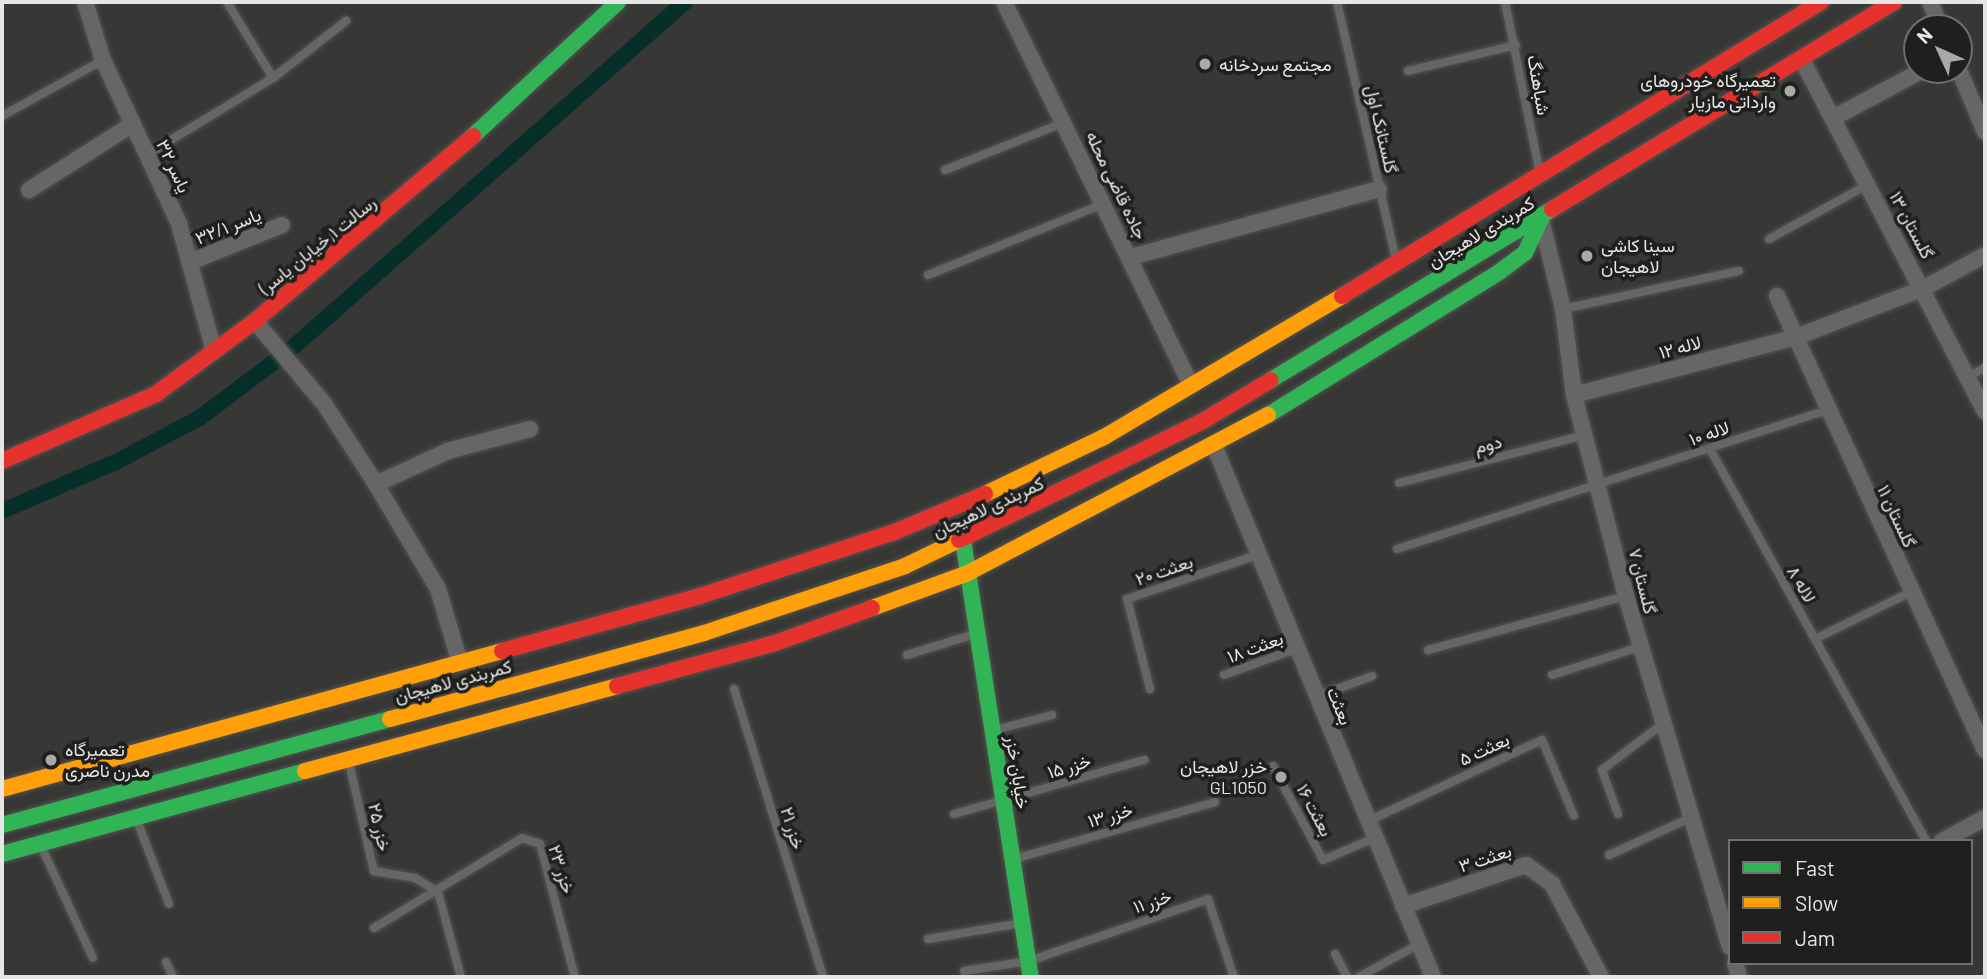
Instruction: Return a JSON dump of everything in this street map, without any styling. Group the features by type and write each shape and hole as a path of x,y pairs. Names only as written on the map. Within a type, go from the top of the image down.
{"main road":[{"name":"رسالت ۱(خیابان یاسر)","path":"2,461 156,394 255,321 427,179 618,2"},
{"name":"کمربندی لاهیجان","path":"2,789 697,597 892,533 1104,437 1540,175 1821,2"},
{"name":"کمربندی لاهیجان","path":"2,825 808,602 964,540 1203,421 1541,219 1894,2"},
{"path":"1659,102 1678,134"},
{"path":"2,854 775,643 968,573 1215,448 1498,273 1525,253 1541,219"},
{"path":"1203,421 1215,448"},
{"name":"خیابان خزر","path":"964,540 1003,803 1025,922 1030,969"},
{"path":"341,731 348,760"}],"street":[{"name":"یاسر ۳۲","path":"85,2 103,60 148,154 190,262 214,351"},
{"name":"جاده قاضی محله","path":"1004,2 1105,203 1191,386"},
{"name":"گلستان ۱۳","path":"1801,58 1924,288 1985,411"},
{"path":"1833,118 1903,81"},
{"path":"1965,84 1985,132"},
{"path":"29,190 133,124"},
{"path":"1131,257 1380,189"},
{"name":"گلستان ۷","path":"1541,219 1563,309 1574,395 1601,488 1626,596 1661,725 1728,942"},
{"name":"یاسر ۳۲/۱","path":"190,262 282,225"},
{"name":"لاله ۱۲","path":"1574,395 1796,337 1924,288 1985,255"},
{"name":"گلستان ۱۱","path":"1777,296 1985,750"},
{"path":"255,321 325,405 376,484 438,589 460,663"},
{"path":"376,484 448,451 530,429"},
{"name":"بعثت","path":"1215,448 1260,554 1372,839 1433,977"},
{"path":"1946,839 1985,818"},
{"name":"بعثت ۳","path":"1403,906 1526,865 1552,884 1601,977"}],"lane":[{"path":"227,2 273,78"},
{"name":"گلستانک اول","path":"1337,2 1396,262"},
{"name":"شباهنگ","path":"1505,2 1516,45 1540,175"},
{"path":"148,154 273,78 346,21"},
{"path":"1408,71 1516,45"},
{"path":"2,116 103,60"},
{"path":"944,170 1065,122"},
{"path":"1769,239 1868,184"},
{"path":"928,275 1105,203"},
{"path":"1563,309 1739,271"},
{"path":"1969,376 1985,368"},
{"name":"لاله ۱۰","path":"1396,549 1601,488 1828,410"},
{"name":"دوم","path":"1398,483 1585,435"},
{"name":"لاله ۸","path":"1710,449 1925,839"},
{"name":"بعثت ۲۰","path":"1150,689 1127,599 1260,554"},
{"path":"1815,639 1911,592"},
{"path":"1427,650 1626,596"},
{"path":"907,655 978,633"},
{"path":"1552,675 1640,647"},
{"name":"بعثت ۱۸","path":"1224,675 1296,649"},
{"path":"1315,697 1371,676"},
{"name":"خزر ۲۱","path":"734,689 823,977"},
{"path":"992,731 1052,715"},
{"path":"1618,814 1602,770 1661,725"},
{"name":"بعثت ۵","path":"1365,822 1542,740 1574,816"},
{"name":"خزر ۲۵","path":"348,760 374,871 415,878 438,892"},
{"name":"خزر ۱۵","path":"954,814 1003,803 1144,760"},
{"name":"بعثت ۱۶","path":"1273,766 1324,860 1372,839"},
{"name":"خزر ۱۳","path":"1014,859 1215,802"},
{"path":"136,818 169,904"},
{"path":"1609,855 1688,819"},
{"name":"خزر ۲۳","path":"438,892 522,838 540,844 575,977"},
{"path":"40,844 93,958"},
{"path":"374,928 438,892 461,977"},
{"name":"خزر ۱۱","path":"1030,969 1208,899 1234,977"},
{"path":"928,939 1025,922"},
{"path":"1359,977 1419,944"},
{"path":"1335,954 1348,977"},
{"path":"166,962 173,977"},
{"path":"964,971 1030,969"}],"waterway":[{"path":"2,511 116,462 201,417 290,350 685,2"}],"traffic: fast":[{"path":"473,136 618,2"},
{"path":"1271,380 1552,209"},
{"path":"1268,415 1498,273 1525,253 1541,219"},
{"path":"963,540 1031,977"},
{"path":"2,825 390,719"},
{"path":"2,854 305,771"}],"traffic: slow":[{"path":"985,494 1104,437 1342,296"},
{"path":"872,608 968,573 1268,415"},
{"path":"390,719 704,633 905,566 959,540"},
{"path":"2,789 502,651"},
{"path":"305,771 617,686"}],"traffic: jam":[{"path":"1342,296 1821,2"},
{"path":"1552,209 1894,2"},
{"path":"2,461 156,394 255,321 473,136"},
{"path":"959,540 1203,421 1271,380"},
{"path":"502,651 697,597 892,533 985,494"},
{"path":"617,686 775,643 872,608"}],"place":[{"name":"مجتمع سردخانه","path":"1205,64"},
{"name":"تعمیرگاه خودروهای وارداتی مازیار","path":"1790,91"},
{"name":"سینا کاشی لاهیجان","path":"1587,256"},
{"name":"تعمیرگاه مدرن ناصری","path":"51,760"},
{"name":"خزر لاهیجان GL1050","path":"1281,777"}]}
